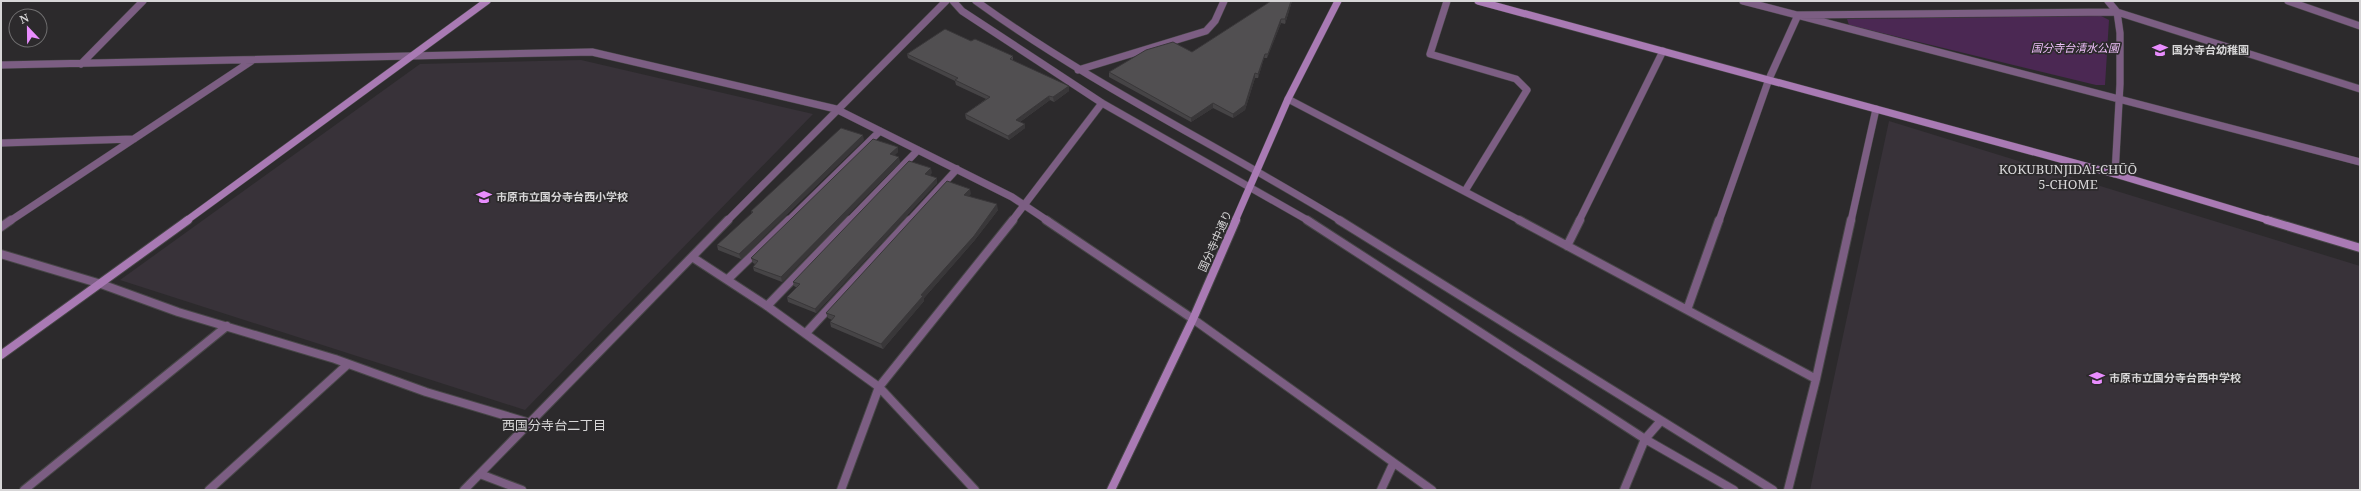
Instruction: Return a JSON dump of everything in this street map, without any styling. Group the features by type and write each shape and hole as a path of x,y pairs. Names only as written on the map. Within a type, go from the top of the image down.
{"street":[{"path":"81,64 143,1"},
{"path":"1,355 416,55 487,1"},
{"path":"464,490 836,109 946,1"},
{"path":"953,1 962,10 1030,58 1102,103 1301,216 1645,438 1734,490"},
{"path":"976,1 1078,70 1131,103 1333,216 1659,423 1773,490"},
{"path":"1078,70 1206,31 1215,21 1224,1"},
{"name":"国分寺中通り","path":"1111,490 1193,319 1288,99 1338,1"},
{"path":"1447,1 1431,46 1430,54 1441,60 1515,79 1522,82 1527,90 1465,191"},
{"path":"1478,1 2115,174 2360,248"},
{"path":"1743,1 2360,162"},
{"path":"2108,1 2117,12 2120,33 2119,98 2115,174"},
{"path":"2288,1 2360,26"},
{"path":"1798,15 2117,12 2360,89"},
{"path":"1687,310 1769,79 1798,15"},
{"path":"1567,246 1663,51"},
{"path":"1,65 592,52 836,109 1012,197 1193,319 1393,464 1432,490"},
{"path":"1,227 253,60"},
{"path":"1288,99 1465,191 1816,380"},
{"path":"841,490 879,387 1024,206 1102,103"},
{"path":"1788,490 1816,380 1876,109"},
{"path":"728,279 880,131"},
{"path":"1,143 135,139"},
{"path":"767,306 918,150"},
{"path":"806,333 957,169"},
{"path":"1,254 101,284 178,312 348,364 426,392 530,423"},
{"path":"692,256 806,333 879,387 975,490"},
{"path":"24,490 227,326"},
{"path":"209,490 348,364"},
{"path":"1624,490 1645,438 1659,423"},
{"path":"1381,490 1393,464"},
{"path":"480,474 522,490"}],"shaded area":[{"name":"市原市立国分寺台西小学校","path":"581,60 813,114 525,410 120,280 420,64"},
{"name":"市原市立国分寺台西中学校","path":"1889,121 2360,266 2360,490 1810,490"}],"green space":[{"name":"国分寺台清水公園","path":"2101,16 2109,20 2105,85 2096,85 1849,25 1847,19"}],"building":[{"path":"1271,1 1291,1 1285,19 1281,19 1268,54 1265,54 1258,74 1255,73 1245,105 1233,114 1213,103 1191,118 1109,72 1146,50 1173,42 1192,52"},
{"path":"945,29 971,41 975,39 1013,56 1010,59 1069,86 1053,97 1049,96 1016,120 1025,124 1008,136 965,114 990,97 955,80 958,78 907,54"},
{"path":"841,128 863,135 739,254 717,245 753,212 751,211"},
{"path":"873,139 898,147 890,154 899,157 781,277 753,267 758,261 751,258"},
{"path":"909,161 931,168 925,174 937,178 815,309 787,297 800,284 793,282"},
{"path":"947,181 970,189 964,195 997,204 974,236 921,295 923,296 881,344 830,322 835,316 826,313"}],"place":[{"name":"国分寺台幼稚園","path":"2160,50"},
{"name":"市原市立国分寺台西小学校","path":"484,197"},
{"name":"市原市立国分寺台西中学校","path":"2097,378"}],"district":[{"name":"KOKUBUNJIDAI-CHŪŌ 5-CHOME","path":"2068,176"},
{"name":"西国分寺台二丁目","path":"554,425"}]}
